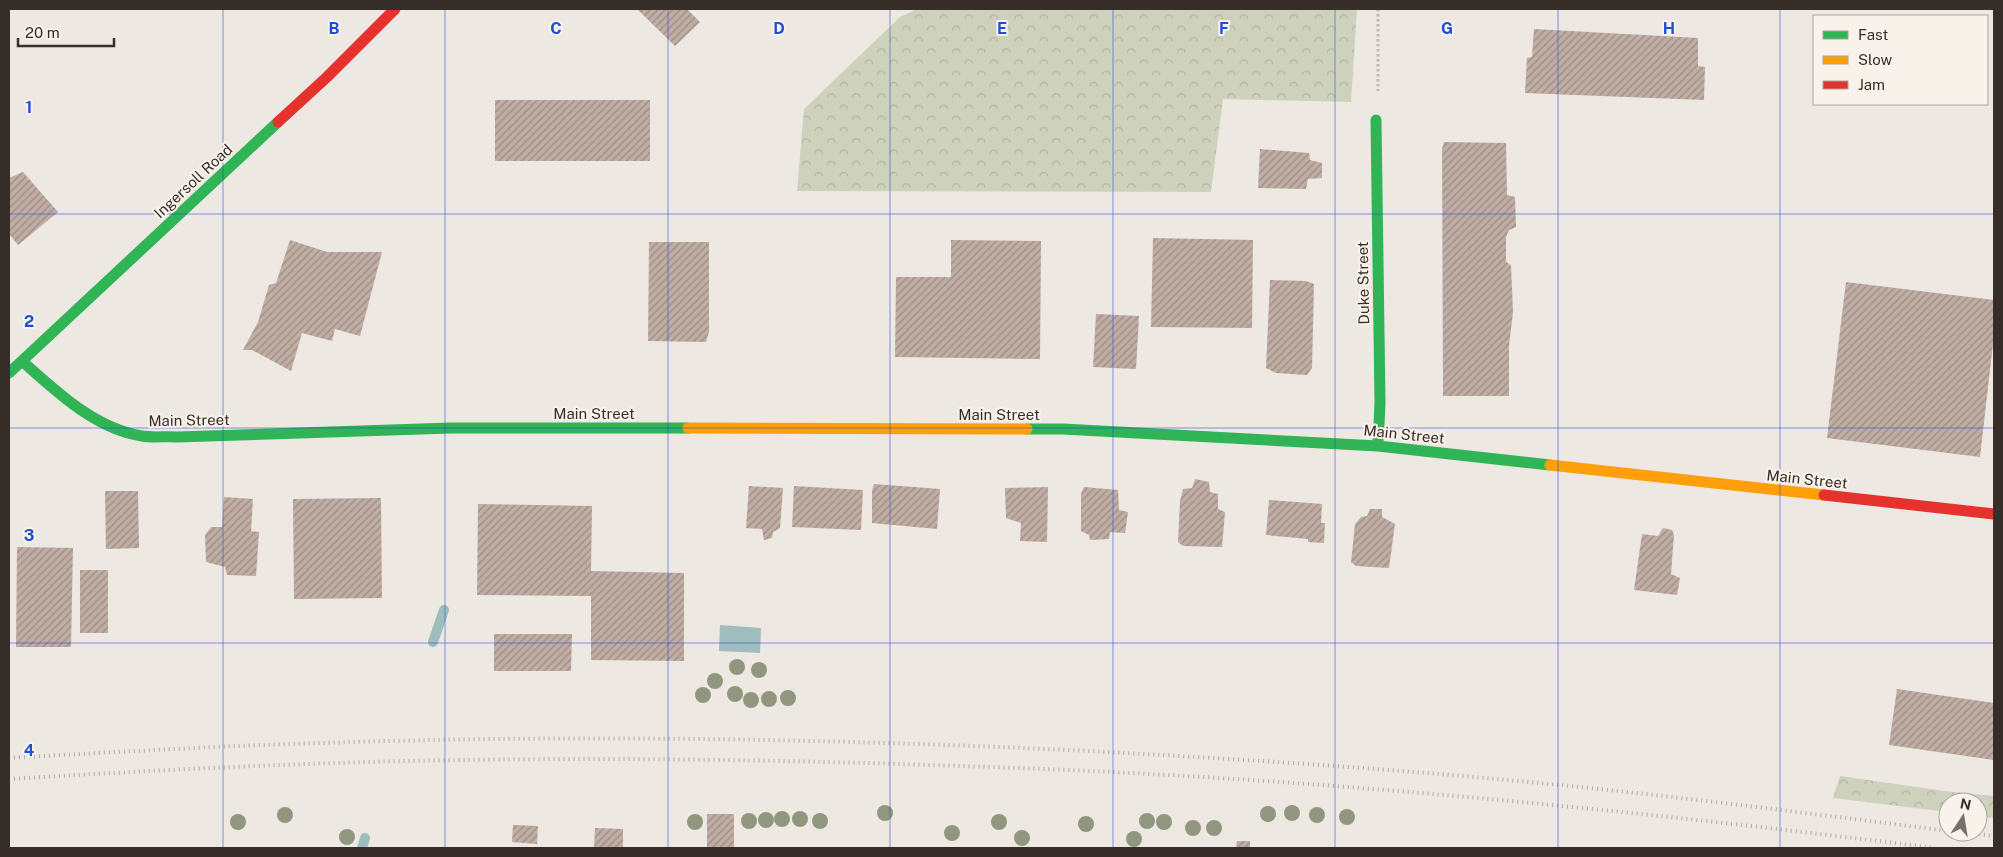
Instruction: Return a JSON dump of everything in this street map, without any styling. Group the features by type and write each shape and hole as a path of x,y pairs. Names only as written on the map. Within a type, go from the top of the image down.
{"main road":[{"name":"Ingersoll Road","path":"9,373 327,77 395,9"},
{"name":"Duke Street","path":"1376,120 1380,403 1378,446"},
{"name":"Main Street","path":"22,361 61,396 105,424 141,436 176,437 450,428 1063,429 1378,446 1994,514"}],"path":[{"path":"1376,120 1378,9"}],"green space":[{"path":"917,9 1357,9 1351,102 1223,99 1211,192 797,191 804,109 900,17"},
{"path":"1840,776 1952,792 1938,792 1938,811 1833,798"},
{"path":"1988,795 1994,796 1994,818 1988,817"}],"water":[{"path":"720,625 761,628 760,653 719,651"}],"building":[{"path":"637,9 687,9 700,22 675,46"},
{"path":"1534,29 1698,38 1698,66 1705,67 1704,100 1525,93 1527,58 1532,57"},
{"path":"495,100 650,100 650,161 495,161"},
{"path":"1444,142 1506,143 1507,195 1515,197 1516,227 1509,230 1506,237 1506,262 1511,265 1513,312 1509,346 1509,396 1443,396 1442,149"},
{"path":"1260,149 1309,153 1310,160 1322,163 1322,178 1308,179 1306,189 1258,188"},
{"path":"23,172 58,212 18,245 9,234 9,178"},
{"path":"1153,238 1253,240 1252,328 1151,327"},
{"path":"290,240 327,252 382,252 360,336 335,329 332,341 302,333 291,371 252,350 243,350 258,322 269,285 276,283"},
{"path":"951,240 1041,241 1040,359 895,357 896,277 951,277"},
{"path":"649,242 709,242 709,332 706,342 648,341"},
{"path":"1270,280 1306,281 1314,284 1312,368 1307,375 1276,373 1266,368"},
{"path":"1846,282 1994,300 1994,335 1980,457 1827,438"},
{"path":"1096,314 1139,316 1136,369 1093,367"},
{"path":"1195,479 1209,482 1210,492 1218,494 1218,509 1225,512 1222,547 1183,546 1178,542 1180,501 1183,489 1192,488"},
{"path":"874,484 940,489 937,529 872,523 872,491"},
{"path":"749,486 783,488 780,528 773,532 772,538 764,540 762,529 746,528"},
{"path":"794,486 863,490 861,530 792,527"},
{"path":"1048,487 1047,542 1020,541 1021,523 1006,518 1005,488"},
{"path":"1084,487 1118,490 1119,510 1128,512 1125,533 1110,532 1109,539 1090,540 1089,535 1081,531 1081,494"},
{"path":"105,491 138,491 139,548 106,549"},
{"path":"224,497 253,499 251,531 259,532 256,576 227,575 225,567 206,562 205,535 211,527 222,527"},
{"path":"381,498 382,598 294,599 293,499"},
{"path":"1269,500 1322,504 1321,523 1325,523 1324,543 1308,542 1308,539 1266,535"},
{"path":"478,504 592,506 591,571 684,573 684,661 591,660 591,596 477,595"},
{"path":"1370,509 1382,509 1382,517 1395,524 1389,568 1356,566 1351,562 1355,524 1361,517 1367,516"},
{"path":"1663,528 1672,530 1674,535 1671,574 1680,578 1677,595 1634,590 1642,534 1658,536"},
{"path":"17,547 73,548 71,647 16,647"},
{"path":"80,570 108,570 108,633 80,633"},
{"path":"494,634 572,634 571,671 494,671"},
{"path":"1897,689 1994,703 1994,760 1889,745"},
{"path":"707,814 734,814 734,848 707,848"},
{"path":"513,825 538,826 537,844 512,842"},
{"path":"595,828 623,829 623,848 594,848"},
{"path":"1237,841 1250,841 1250,848 1236,848"}],"waterway":[{"path":"433,642 444,610"},
{"path":"362,848 365,838"}],"railway":[{"path":"9,758 243,746 497,739 760,740 936,745 1247,760 1544,783 1938,830"},
{"path":"9,779 236,767 533,759 671,759 948,766 1132,773 1362,788 1706,821 1935,848"},
{"path":"1988,835 1994,836"}],"traffic: fast":[{"path":"1376,120 1380,403 1378,446"},
{"path":"9,373 278,122"},
{"path":"22,361 63,396 92,417 108,426 146,437 451,428 688,428"},
{"path":"1027,429 1063,429 1378,446 1550,465"}],"traffic: slow":[{"path":"688,428 1027,429"},
{"path":"1550,465 1824,495"}],"traffic: jam":[{"path":"278,122 327,77 395,9"},
{"path":"1824,495 1994,514"}]}
